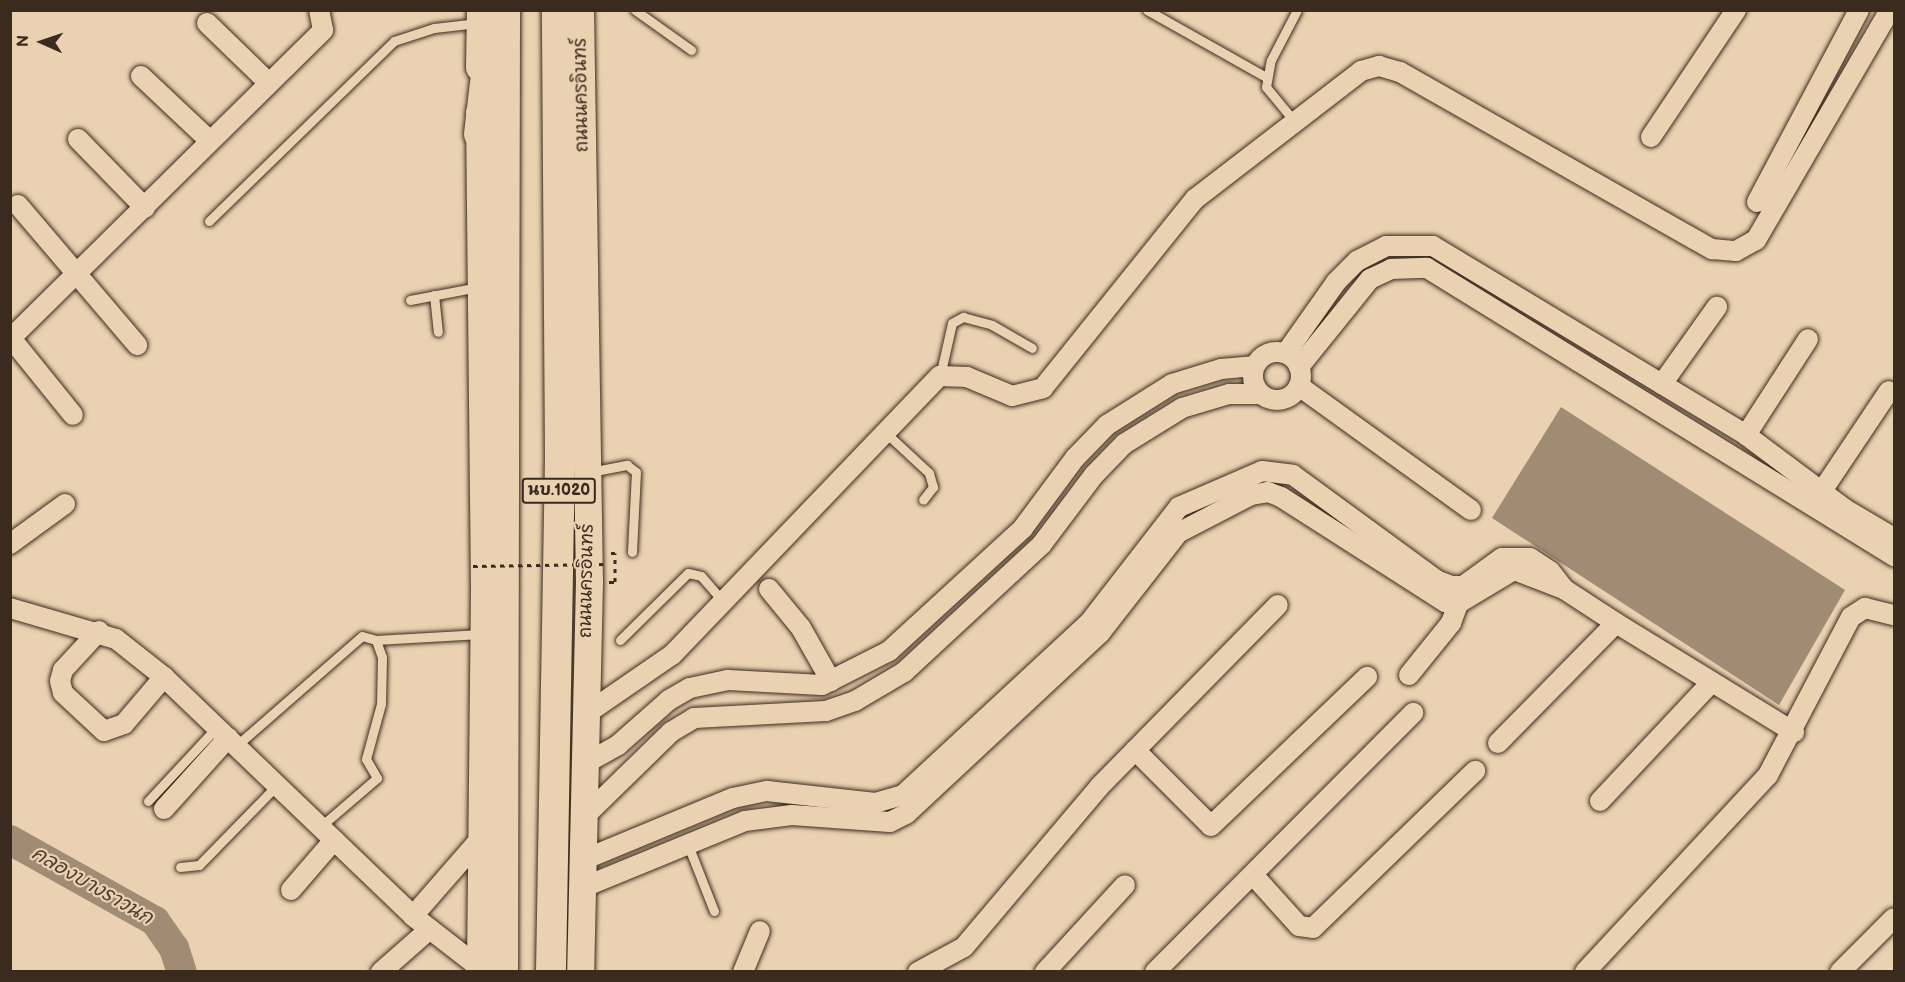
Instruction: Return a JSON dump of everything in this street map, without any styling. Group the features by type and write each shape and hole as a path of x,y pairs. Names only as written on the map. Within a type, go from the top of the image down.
{"main road":[{"name":"ถนนนครอินทร์","path":"551,972 560,458 557,10"},
{"name":"ถนนนครอินทร์","path":"580,10 587,472 586,815 580,972"},
{"path":"488,971 482,838 484,634 478,134 490,13"},
{"name":"นบ.1020","path":"488,971 490,13"}],"street":[{"path":"73,415 11,338 73,274 145,208 209,140 323,30 319,10"},
{"path":"1651,136 1736,10"},
{"path":"1757,202 1859,10"},
{"path":"586,714 672,655 887,434 940,375 967,377 1012,396 1043,388 1195,199 1361,71 1379,66 1400,72 1712,249 1736,251 1756,240 1890,10"},
{"path":"207,22 269,82"},
{"path":"141,76 209,140"},
{"path":"78,140 145,208"},
{"path":"18,205 73,274 137,345"},
{"path":"586,815 656,748 694,718 826,711 855,701 926,655 1042,544 1094,475 1124,444 1182,408 1228,394 1259,394 1286,399 1295,369 1336,282 1357,261 1386,246 1433,246 1746,435 1822,491 1894,538"},
{"path":"1295,369 1352,296 1370,279 1391,268 1427,268 1577,357 1894,556"},
{"path":"1662,384 1717,307"},
{"path":"1577,357 1588,338"},
{"path":"1746,435 1808,339"},
{"path":"1259,394 1252,376 1254,366 1268,353 1295,369 1471,510"},
{"path":"586,763 642,725 669,700 710,682 750,679 779,685 831,681 909,635 1023,528 1075,458 1107,425 1172,384 1221,369 1254,366"},
{"path":"1822,491 1889,391"},
{"path":"1107,425 1124,444"},
{"path":"1128,588 1179,507 1262,471 1293,475 1461,595"},
{"path":"584,887 745,821 792,815 891,822 1089,623 1128,588 1178,532 1251,495 1268,492 1323,521 1429,596 1461,595"},
{"path":"10,544 65,504"},
{"path":"1323,521 1336,506"},
{"path":"1409,675 1451,623 1461,595 1502,558 1514,555 1550,571 1564,589 1710,684 1794,732"},
{"path":"769,589 801,628 831,681"},
{"path":"918,972 964,947 1135,750 1278,605"},
{"path":"10,608 99,631 164,677 413,916 488,971"},
{"path":"1585,972 1768,775 1794,732 1851,616 1865,608 1894,615"},
{"path":"1498,743 1616,623"},
{"path":"99,631 63,670 60,681 63,693 104,731 124,724 164,677"},
{"path":"909,635 926,655"},
{"path":"1135,750 1210,826 1367,676"},
{"path":"1600,801 1710,684"},
{"path":"778,714 779,685"},
{"path":"1155,972 1254,876 1413,713"},
{"path":"642,725 656,748"},
{"path":"156,805 227,737"},
{"path":"1254,876 1299,926 1313,928 1474,771"},
{"path":"583,860 714,807 767,791 892,801 930,783"},
{"path":"714,807 724,830"},
{"path":"291,890 327,834"},
{"path":"413,916 482,838"},
{"path":"1045,972 1125,885"},
{"path":"1840,972 1894,918"},
{"path":"381,972 430,929"},
{"path":"743,972 760,931"}],"lane":[{"path":"635,10 691,50"},
{"path":"1147,10 1266,77"},
{"path":"1295,122 1269,94 1266,77 1297,10"},
{"path":"209,221 394,41 490,13"},
{"path":"410,300 479,287"},
{"path":"434,295 438,332"},
{"path":"940,375 952,322 963,317 992,325 1032,348"},
{"path":"887,434 929,473 933,487 923,500"},
{"path":"587,472 627,465 636,472 632,552"},
{"path":"620,640 688,573 701,576 724,602"},
{"path":"227,737 362,636 376,639 484,634"},
{"path":"327,834 377,778 366,759 381,704 382,657 376,639"},
{"path":"180,867 199,865 277,785"},
{"path":"688,845 714,911"}],"path":[{"path":"473,566 604,564"}],"shaded area":[{"path":"1561,407 1845,590 1779,705 1492,518"}],"waterway":[{"name":"คลองบางราวนก","path":"10,840 155,921 174,948 182,972"}]}
